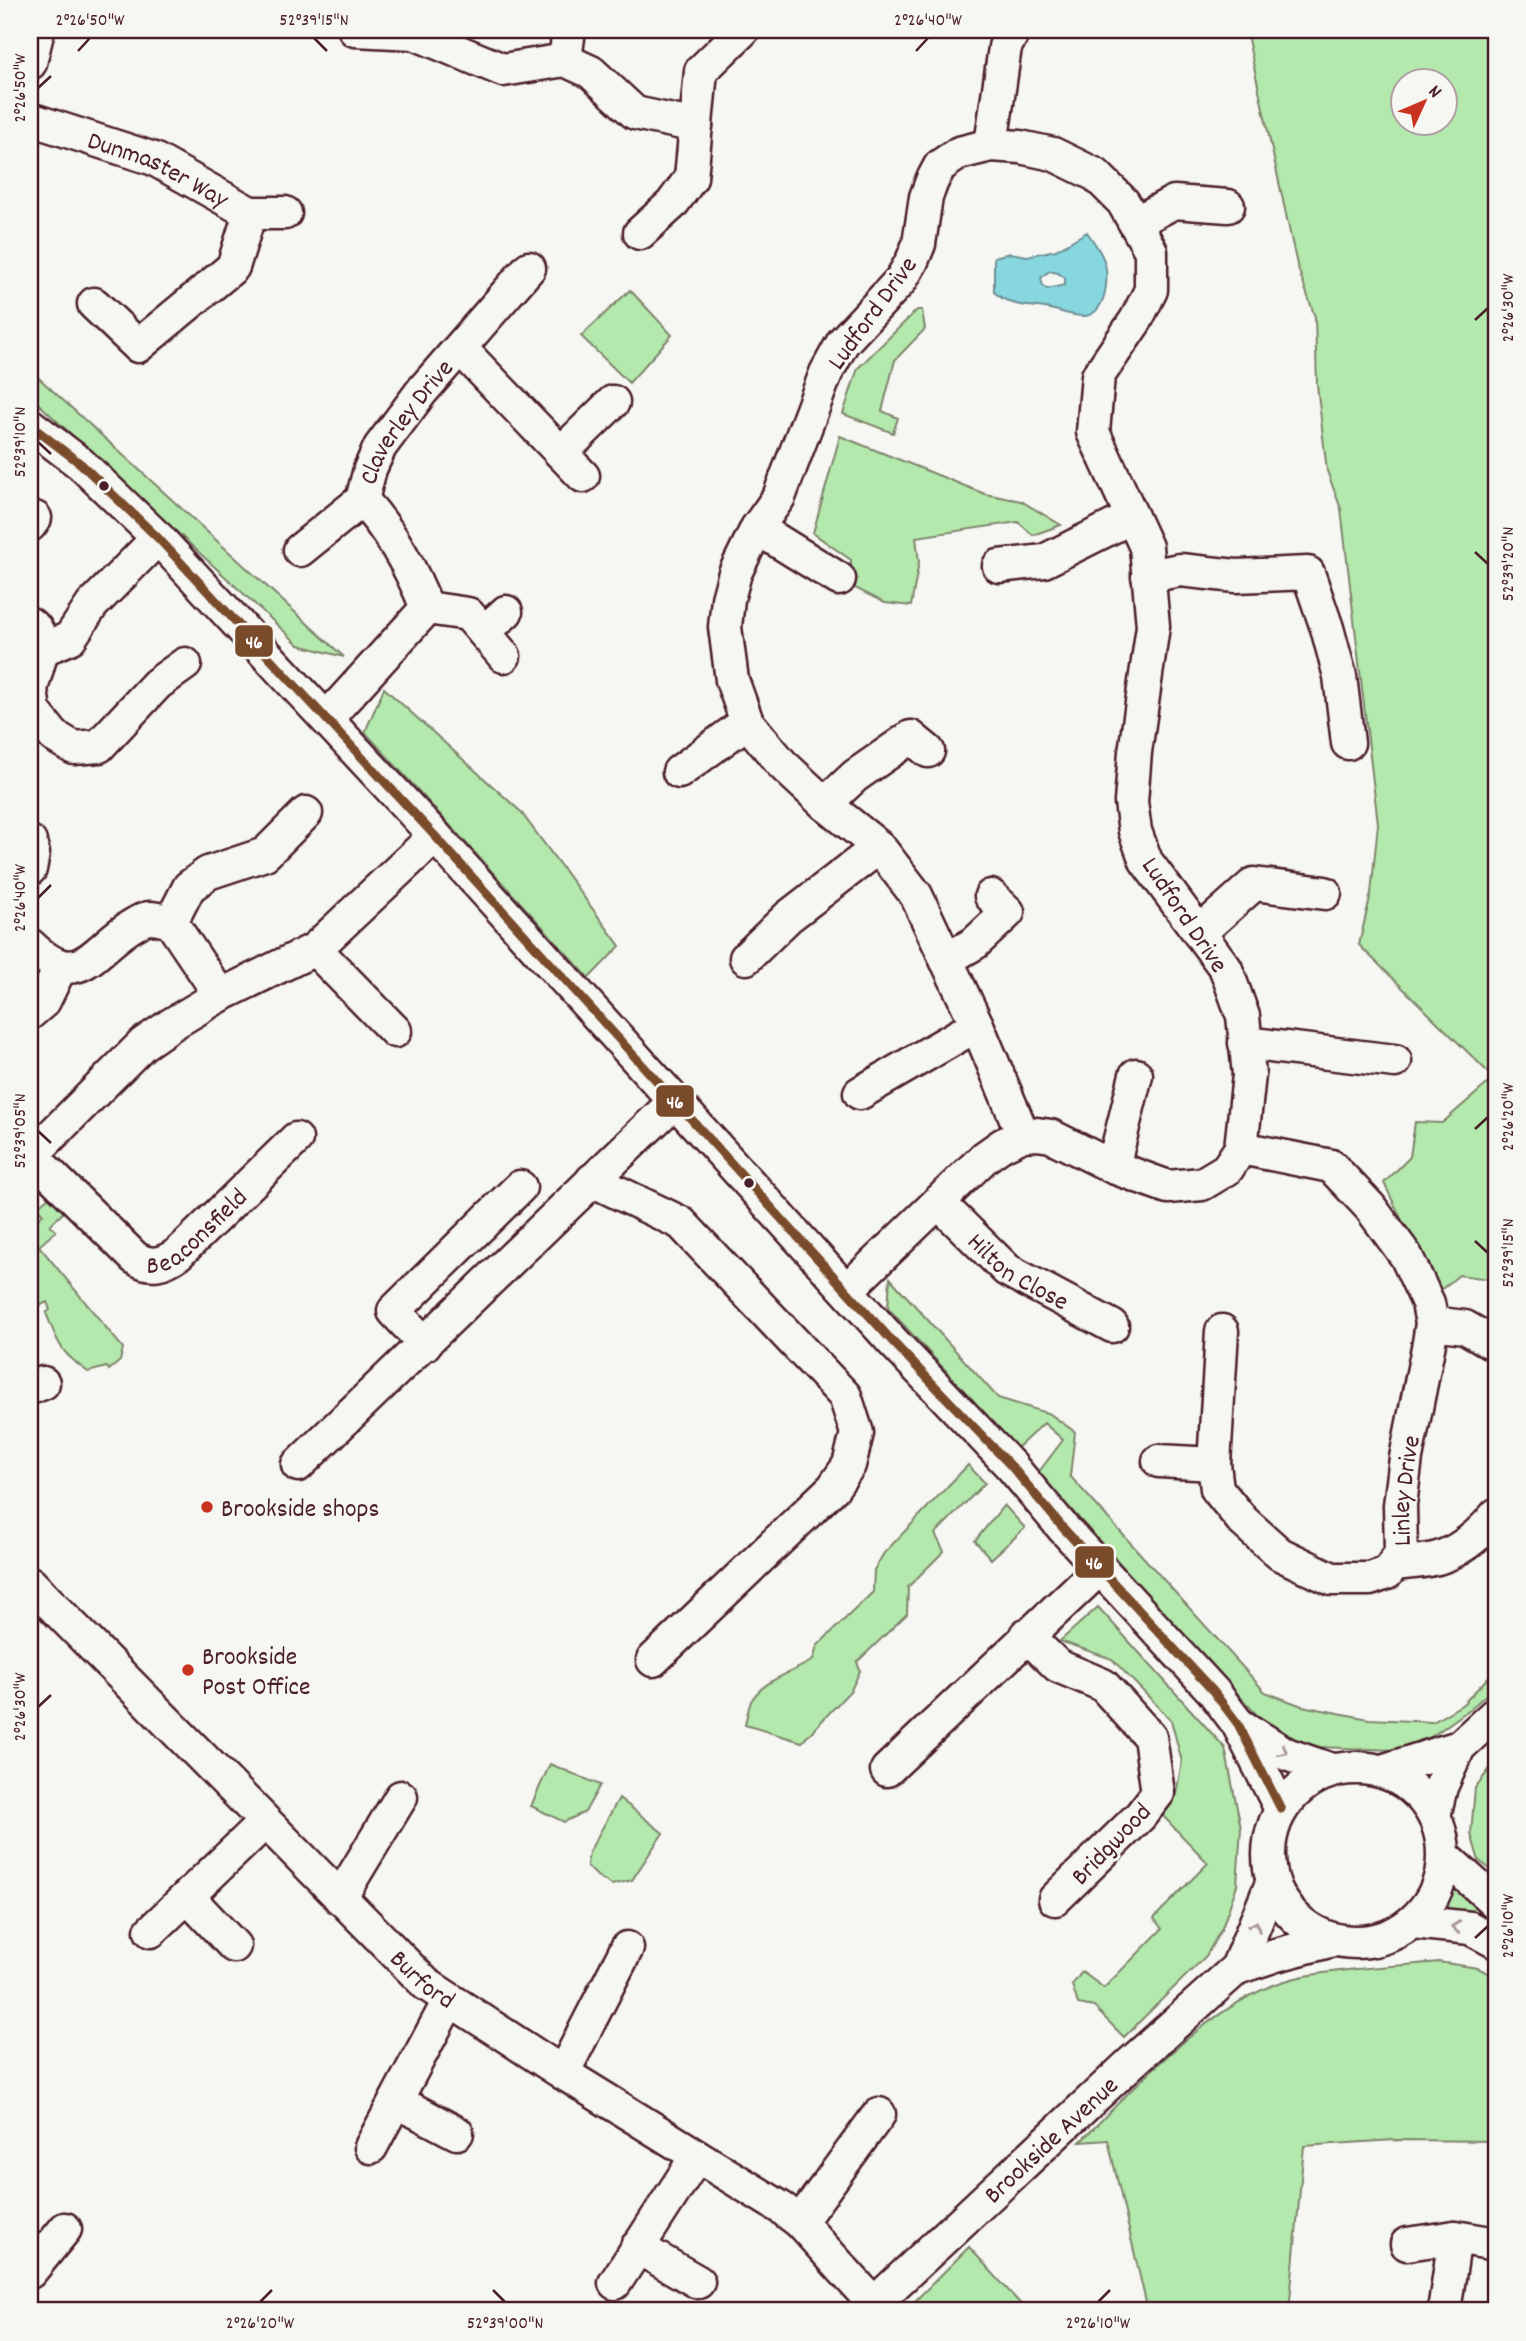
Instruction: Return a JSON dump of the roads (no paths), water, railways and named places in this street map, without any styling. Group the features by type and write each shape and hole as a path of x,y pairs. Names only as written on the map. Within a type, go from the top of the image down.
{"street":[{"path":"30,63 38,30"},
{"path":"355,30 414,33 503,70 567,45 591,72 635,113 696,126"},
{"path":"640,233 672,204 691,178 701,71 743,30"},
{"path":"992,145 1005,47 1014,30"},
{"name":"Dunmaster Way","path":"30,119 154,159 250,213 285,213"},
{"name":"Ludford Drive","path":"1023,1135 977,1025 916,895 879,847 825,804 782,764 747,722 732,680 725,627 727,598 735,573 757,528 779,497 826,373 843,342 901,280 912,261 919,244 926,197 940,166 959,153 992,145 1020,147 1053,154 1096,175 1124,202 1151,251 1151,290 1136,320 1098,376 1093,432 1146,547 1153,626 1135,752 1132,812 1135,831 1146,861 1227,969 1243,1016 1249,1075 1241,1148"},
{"path":"1135,223 1174,202 1228,206"},
{"path":"94,304 148,355 233,267 250,213"},
{"name":"Claverley Drive","path":"300,550 362,500 370,469 380,447 422,391 529,268"},
{"name":"Claverley Drive","path":"461,349 583,476"},
{"path":"561,453 613,402"},
{"path":"30,425 81,464 158,538 435,836 893,1342 1012,1467 1099,1569 1213,1691 1238,1724 1281,1808"},
{"name":"Claverley Drive","path":"362,500 377,517 413,574 427,608"},
{"path":"999,566 1044,561 1132,517"},
{"path":"757,528 839,579"},
{"path":"158,538 92,604 70,638 53,645 37,634 31,688 34,711 54,736 74,748 99,746 157,684 185,664"},
{"path":"1148,576 1180,570 1236,576 1308,573 1328,628 1340,676 1348,743"},
{"path":"327,719 427,608 468,614 498,633"},
{"path":"677,774 747,722"},
{"path":"825,804 855,776 916,736"},
{"path":"171,922 190,887 208,873 265,854 306,813"},
{"path":"31,1156 142,1044 217,997 315,949 435,836"},
{"path":"30,842 33,853 30,869"},
{"path":"746,958 788,917 879,847"},
{"path":"1199,933 1254,884 1325,893"},
{"path":"946,960 975,943 1008,901"},
{"path":"30,945 45,960 68,968 92,960 119,933 147,917 171,922 214,986 217,997"},
{"path":"315,949 396,1031"},
{"path":"30,1013 44,1001 61,966"},
{"path":"859,1093 977,1025"},
{"path":"1245,1043 1395,1061"},
{"path":"1113,1167 1136,1075"},
{"path":"298,1465 675,1101"},
{"path":"847,1290 985,1157 1023,1135 1051,1136 1113,1167 1168,1187 1202,1184 1227,1169 1241,1148"},
{"name":"Beaconsfield","path":"31,1156 135,1258 153,1265 163,1263 179,1253 296,1139"},
{"name":"Linley Drive","path":"1222,1331 1214,1464 1217,1489 1243,1521 1280,1555 1332,1579 1370,1579 1387,1573 1396,1564 1401,1553 1399,1505 1432,1323 1428,1303 1406,1256 1370,1208 1331,1166 1241,1148"},
{"path":"592,1180 681,1223 845,1396 857,1433 849,1465 833,1488 653,1660"},
{"path":"425,1344 394,1311 521,1189"},
{"name":"Hilton Close","path":"938,1202 1007,1270 1112,1326"},
{"path":"1432,1323 1465,1326 1496,1345"},
{"path":"1159,1461 1214,1464"},
{"path":"1396,1564 1431,1560 1456,1550 1487,1526 1496,1515"},
{"path":"887,1770 1099,1569"},
{"name":"Burford","path":"30,1583 410,1970 449,2001 783,2209 800,2222 870,2307"},
{"name":"Bridgwood","path":"1027,1635 1058,1666 1103,1685 1150,1737 1158,1793 1140,1816 1055,1899"},
{"path":"1434,1816 1441,1787 1459,1747 1496,1713"},
{"path":"1238,1724 1286,1754 1332,1770"},
{"path":"1382,1771 1459,1747"},
{"path":"1363,1767 1382,1771 1403,1781 1421,1796 1442,1835 1444,1856 1440,1881 1430,1903 1413,1922 1389,1937 1361,1943 1333,1940 1307,1928 1293,1915 1272,1883 1268,1845 1281,1808 1307,1782 1332,1770 1363,1767"},
{"path":"340,1898 401,1797"},
{"path":"150,1931 265,1822"},
{"path":"1444,1856 1496,1903"},
{"name":"Brookside Avenue","path":"1237,1968 1272,1883"},
{"path":"188,1897 234,1946"},
{"path":"1413,1922 1470,1928 1496,1941"},
{"name":"Brookside Avenue","path":"870,2307 1130,2063 1237,1968 1333,1940"},
{"path":"563,2073 626,1948"},
{"path":"372,2147 449,2001"},
{"path":"396,2101 457,2133"},
{"path":"800,2222 880,2114"},
{"path":"615,2283 697,2156"},
{"path":"30,2272 65,2229"},
{"path":"1406,2244 1455,2237 1496,2244"},
{"path":"1444,2311 1455,2237"},
{"path":"637,2247 698,2282"}],"water":[{"path":"1087,232 1101,254 1106,268 1104,295 1097,310 1078,316 1018,304 994,292 994,257 1010,253 1027,256 1056,250","holes":["1049,271 1065,278 1065,285 1047,289 1043,286 1041,278"]}],"place":[{"name":"Brookside shops","path":"207,1507"},
{"name":"Brookside Post Office","path":"188,1670"}]}
